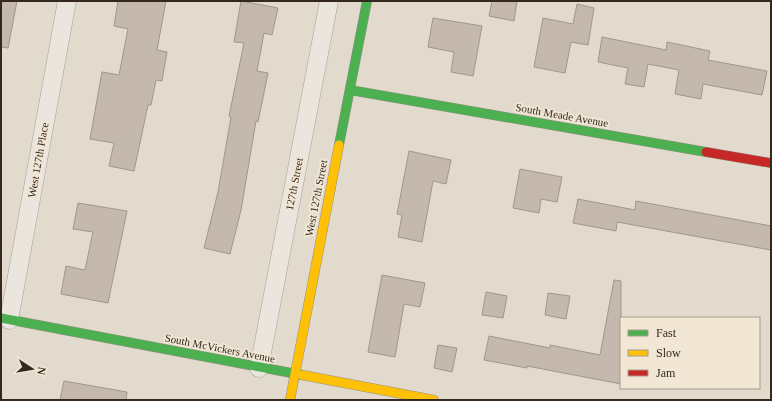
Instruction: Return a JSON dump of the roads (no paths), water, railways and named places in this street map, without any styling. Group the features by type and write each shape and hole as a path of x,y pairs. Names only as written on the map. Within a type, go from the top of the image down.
{"street":[{"name":"West 127th Place","path":"5,319 67,1"},
{"name":"127th Street","path":"259,368 329,1"},
{"name":"West 127th Street","path":"290,400 367,1"},
{"name":"South Meade Avenue","path":"350,90 771,163"},
{"name":"South McVickers Avenue","path":"5,319 434,400"}]}
